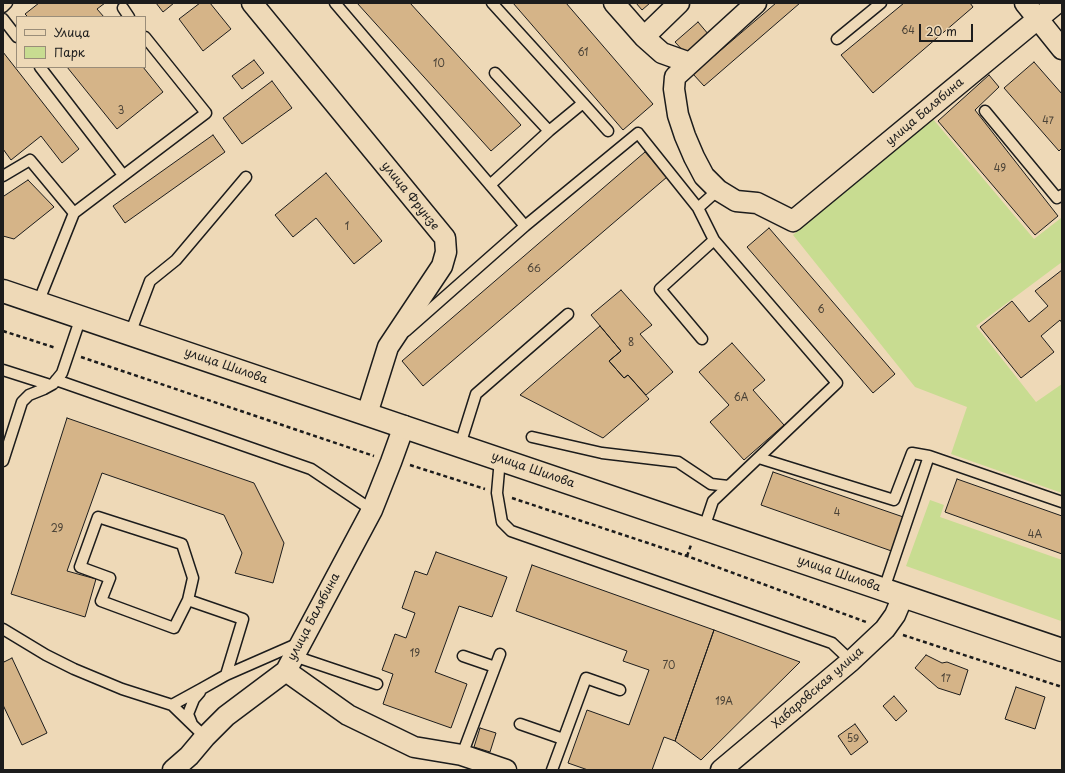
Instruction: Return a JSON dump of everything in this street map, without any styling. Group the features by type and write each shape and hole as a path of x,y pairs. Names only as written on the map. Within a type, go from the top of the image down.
{"main road":[{"name":"улица Шилова","path":"3,291 1062,650"}],"street":[{"name":"улица Фрунзе","path":"252,3 445,238 446,252 442,266 388,347 367,414"},
{"path":"614,3 644,37 662,53 690,63"},
{"path":"644,37 679,3"},
{"path":"718,190 704,176 684,136 678,115 674,89 675,77 756,3"},
{"path":"1025,3 1062,49"},
{"name":"улица Балябина","path":"718,190 736,201 757,203 793,221 1057,3"},
{"name":"улица Балябина","path":"173,770 189,756 198,731 226,716 293,656 372,510 404,426"},
{"name":"Хабаровская улица","path":"721,770 850,661 885,629 895,615 893,592"},
{"path":"293,656 348,715 414,747 462,755 506,770"},
{"path":"738,770 750,746"}],"lane":[{"path":"3,7 7,3"},
{"path":"335,3 525,226"},
{"path":"492,3 608,131"},
{"path":"837,39 881,3"},
{"path":"122,8 129,16"},
{"path":"3,18 16,36"},
{"path":"38,303 74,213 206,113 146,38"},
{"path":"41,68 123,175"},
{"path":"495,73 549,131"},
{"path":"490,185 549,131 583,103"},
{"path":"985,111 1058,198 1062,195"},
{"path":"388,347 525,226 638,133 698,208 714,240 837,383 713,501 704,528"},
{"path":"3,176 30,160 74,213"},
{"path":"130,334 150,281 176,260 246,177"},
{"path":"698,208 718,190"},
{"path":"702,339 660,289 714,240"},
{"path":"460,445 476,394 568,314"},
{"path":"3,461 22,402 28,395 53,383 62,373 81,317"},
{"path":"3,370 53,383 311,469 372,510"},
{"path":"532,437 602,453 678,462 711,484 728,486"},
{"path":"759,458 894,500 912,453 929,456 1062,502"},
{"path":"893,592 929,456"},
{"path":"500,459 497,493 502,522 511,531 832,643 850,661"},
{"path":"98,517 182,544 193,578 188,600 174,628 101,602 110,578 80,566 98,517"},
{"path":"188,600 243,619 226,675"},
{"path":"3,629 74,670 122,689 172,705 198,731"},
{"path":"462,755 500,654"},
{"path":"172,705 226,675 293,656 377,684"},
{"path":"463,656 495,667"},
{"path":"552,770 586,678 620,690"},
{"path":"198,731 188,714 194,698 203,688"},
{"path":"520,724 563,739"}],"path":[{"path":"3,330 391,462 411,465 687,556 885,629 1062,688"}],"green space":[{"path":"933,119 1034,239 1061,218 1062,220 1062,262 976,326 1036,402 1062,384 1062,493 951,454 967,407 915,387 793,235"},
{"path":"930,500 944,505 940,517 1062,560 1061,621 906,566"}],"building":[{"path":"39,3 105,3 97,9 103,16 27,16 25,14"},
{"path":"156,3 174,3 163,12"},
{"path":"200,3 210,3 231,29 203,51 179,19"},
{"path":"357,3 410,3 521,125 491,151"},
{"path":"513,3 566,3 653,104 623,130"},
{"path":"636,3 650,3 642,10"},
{"path":"776,3 800,3 704,86 693,74"},
{"path":"904,3 970,3 973,7 873,93 841,55"},
{"path":"698,22 709,35 687,55 675,42"},
{"path":"3,52 79,149 62,163 41,136 11,160 3,149"},
{"path":"254,60 264,73 242,89 232,76"},
{"path":"1034,62 1062,94 1062,148 1059,151 1004,88"},
{"path":"68,68 144,68 163,92 117,129"},
{"path":"989,75 999,87 975,110 1058,216 1035,235 938,121"},
{"path":"272,81 292,108 242,144 223,118"},
{"path":"213,135 225,152 125,223 113,206"},
{"path":"645,152 667,177 423,386 402,361"},
{"path":"326,173 382,241 354,264 316,218 293,237 275,215"},
{"path":"28,180 54,207 14,239 3,236 3,195 4,196"},
{"path":"769,228 895,374 873,393 747,247"},
{"path":"1062,270 1062,323 1060,320 1041,336 1054,352 1021,378 980,327 1012,301 1029,322 1048,306 1035,291"},
{"path":"621,290 652,325 640,334 673,372 646,395 628,375 624,378 609,361 621,351 591,315"},
{"path":"600,326 621,351 609,361 624,378 628,375 649,399 603,438 520,395"},
{"path":"732,343 765,380 753,390 784,425 744,460 710,422 729,405 699,372"},
{"path":"67,418 254,483 284,543 273,583 235,573 242,553 224,515 102,473 67,571 96,579 85,617 11,594"},
{"path":"773,472 912,520 900,554 761,505"},
{"path":"957,479 1062,516 1062,554 945,512"},
{"path":"436,552 507,577 492,617 459,606 435,672 467,684 451,728 383,704 393,674 382,670 395,634 406,638 415,613 402,608 415,571 427,575"},
{"path":"532,565 714,630 675,741 664,737 652,770 588,770 568,763 587,710 629,725 649,670 623,661 627,651 516,611"},
{"path":"714,630 800,662 701,760 675,741"},
{"path":"926,655 942,663 947,662 968,670 960,695 938,688 915,668"},
{"path":"12,658 47,733 22,745 3,705 3,660 4,662"},
{"path":"1016,687 1045,697 1035,729 1005,719"},
{"path":"894,696 907,711 896,721 883,706"},
{"path":"855,724 868,742 851,755 838,736"},
{"path":"480,728 496,733 490,752 474,747"}]}
